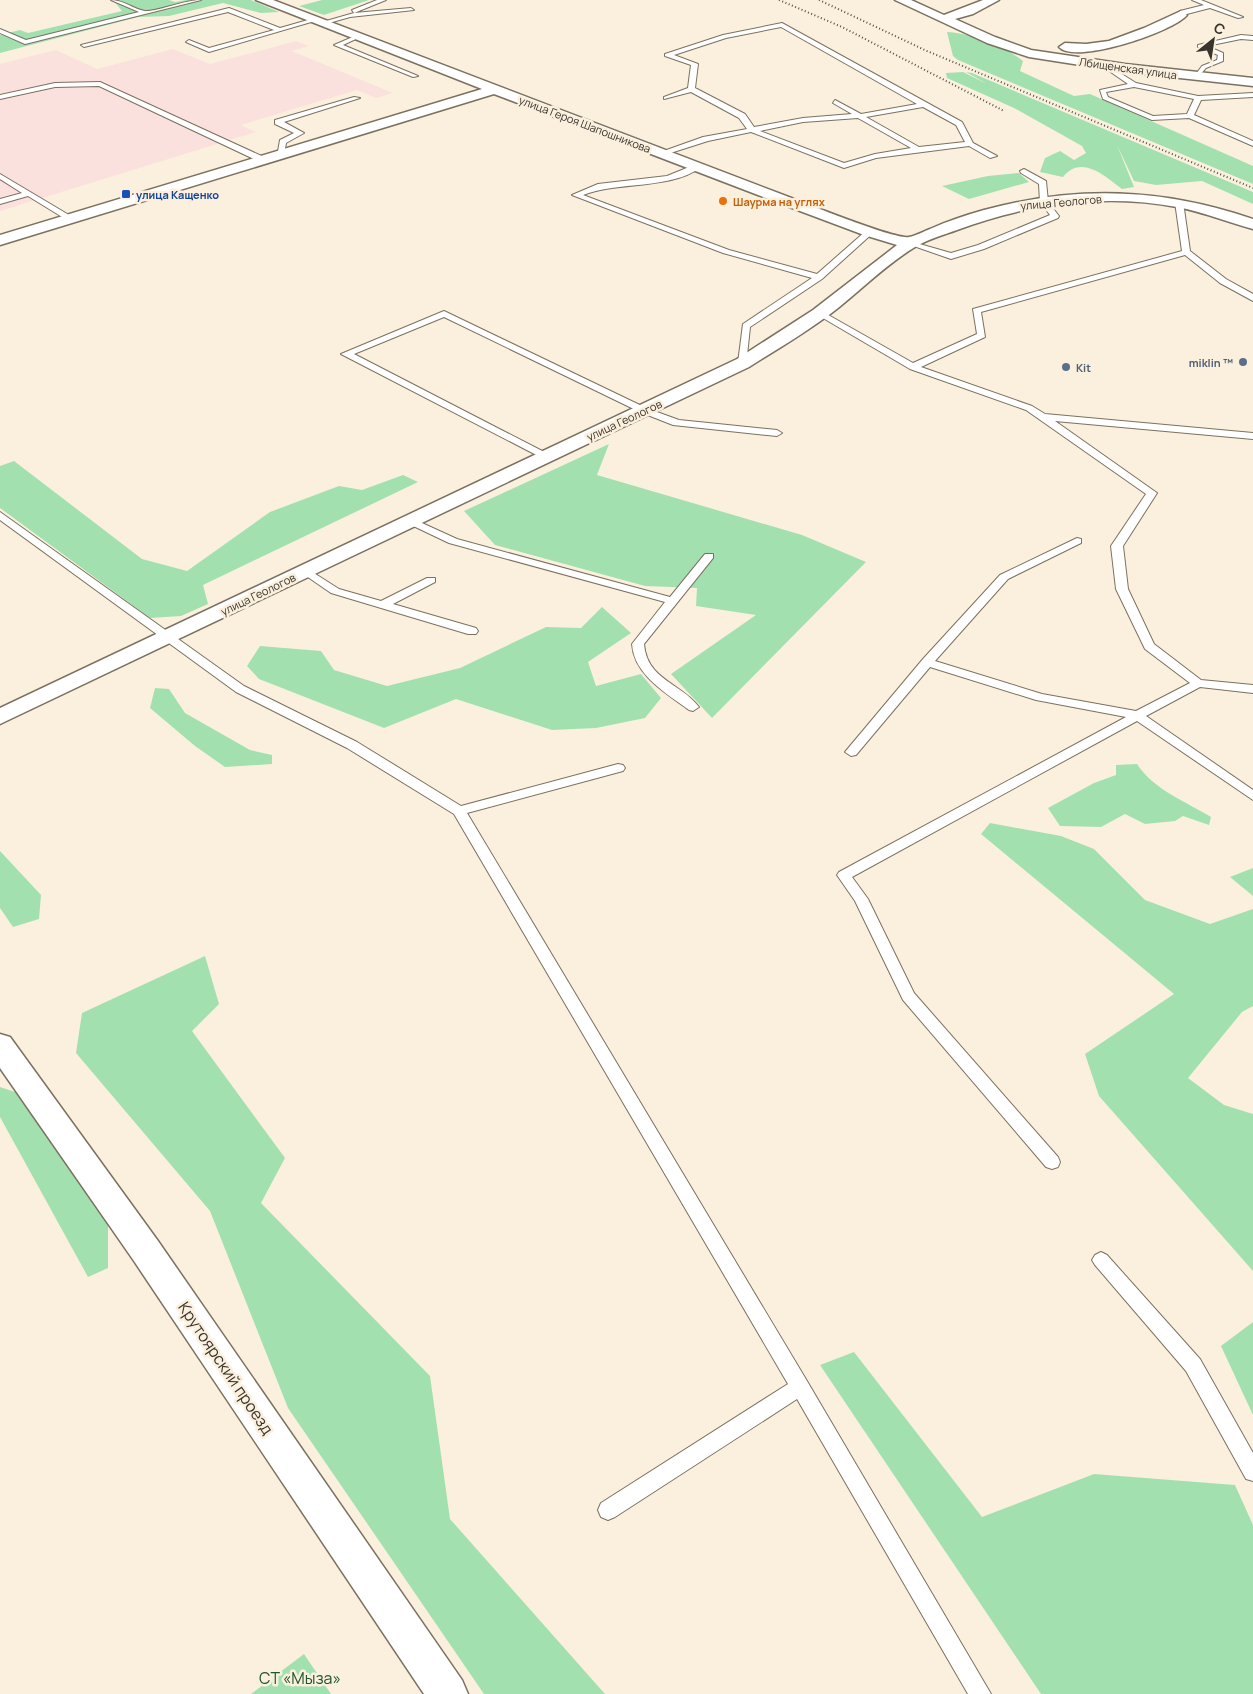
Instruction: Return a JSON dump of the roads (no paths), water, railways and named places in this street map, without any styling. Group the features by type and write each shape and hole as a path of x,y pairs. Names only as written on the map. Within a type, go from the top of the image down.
{"street":[{"name":"улица Героя Шапошникова","path":"262,0 492,90 870,232 909,244"},
{"name":"Лбищенская улица","path":"902,0 1005,46 1029,53 1194,77 1253,82"},
{"path":"943,19 969,11 992,0"},
{"path":"1005,46 1036,44 1088,48 1105,46 1164,24 1181,15"},
{"path":"0,240 492,90"},
{"name":"улица Геологов","path":"0,717 743,363 820,314 909,244 986,213 1044,202 1116,198 1178,202 1253,224"},
{"name":"Крутоярский проезд","path":"0,1045 146,1251 448,1694"}],"lane":[{"path":"114,0 146,13"},
{"path":"0,31 25,42 198,0"},
{"path":"350,15 356,8 383,0"},
{"path":"1195,0 1240,17"},
{"path":"1181,15 1182,12 1210,5"},
{"path":"84,45 229,10 280,30"},
{"path":"189,42 209,50 280,30 350,15 411,10"},
{"path":"691,89 695,64 667,55 724,36 782,25 921,105 959,124 970,144"},
{"path":"357,37 337,45 415,76"},
{"path":"1194,77 1204,67 1220,61 1221,54 1200,46 1242,37 1253,38"},
{"path":"392,66 416,60"},
{"path":"1104,65 1134,85"},
{"path":"0,97 55,84 100,84 263,160"},
{"path":"1253,95 1198,98 1134,85 1102,91 1105,98 1152,118 1190,116 1253,144"},
{"path":"666,98 691,89 742,116 752,130 844,166 875,156 918,148 970,144 993,156"},
{"path":"280,155 283,142 300,133 278,122 356,98"},
{"path":"1190,116 1198,98"},
{"path":"835,102 918,148"},
{"path":"664,154 706,139 803,120 859,116 921,105"},
{"path":"698,167 668,178 598,186 576,195 734,254 777,268 819,277"},
{"path":"909,244 950,256 981,247 1055,216 1044,202 1043,183 1024,171"},
{"path":"0,176 70,218"},
{"path":"0,202 28,194"},
{"path":"1178,202 1186,252 1223,281 1253,298"},
{"path":"743,363 746,326 819,277 870,232"},
{"path":"913,366 982,335 976,311 1186,252"},
{"path":"546,457 346,354 444,314 643,410 677,423 777,433"},
{"path":"820,314 913,366 1028,408 1152,493 1117,546 1122,589 1148,646 1198,682 1253,689"},
{"path":"1041,417 1253,436"},
{"path":"0,516 240,689 352,744 459,811 980,1694"},
{"path":"411,521 453,542 673,601"},
{"path":"851,752 927,662 1004,577 1077,541"},
{"path":"694,707 658,681 639,658 638,644 709,556"},
{"path":"306,571 335,591 472,631"},
{"path":"382,606 430,580"},
{"path":"927,662 1040,697 1136,715 1253,796"},
{"path":"1052,1162 908,996 862,899 844,875 1198,682"},
{"path":"459,811 618,768"},
{"path":"1101,1260 1194,1365 1253,1472"},
{"path":"608,1510 800,1388"}],"railway":[{"path":"779,0 842,27 1004,111"},
{"path":"819,0 927,51 1253,188"}],"place":[{"name":"улица Кащенко","path":"126,194"},
{"name":"Шаурма на углях","path":"723,201"},
{"name":"miklin ™","path":"1243,362"},
{"name":"Kit","path":"1066,367"}],"park label":[{"name":"СТ «Мыза»","path":"300,1678"}]}
